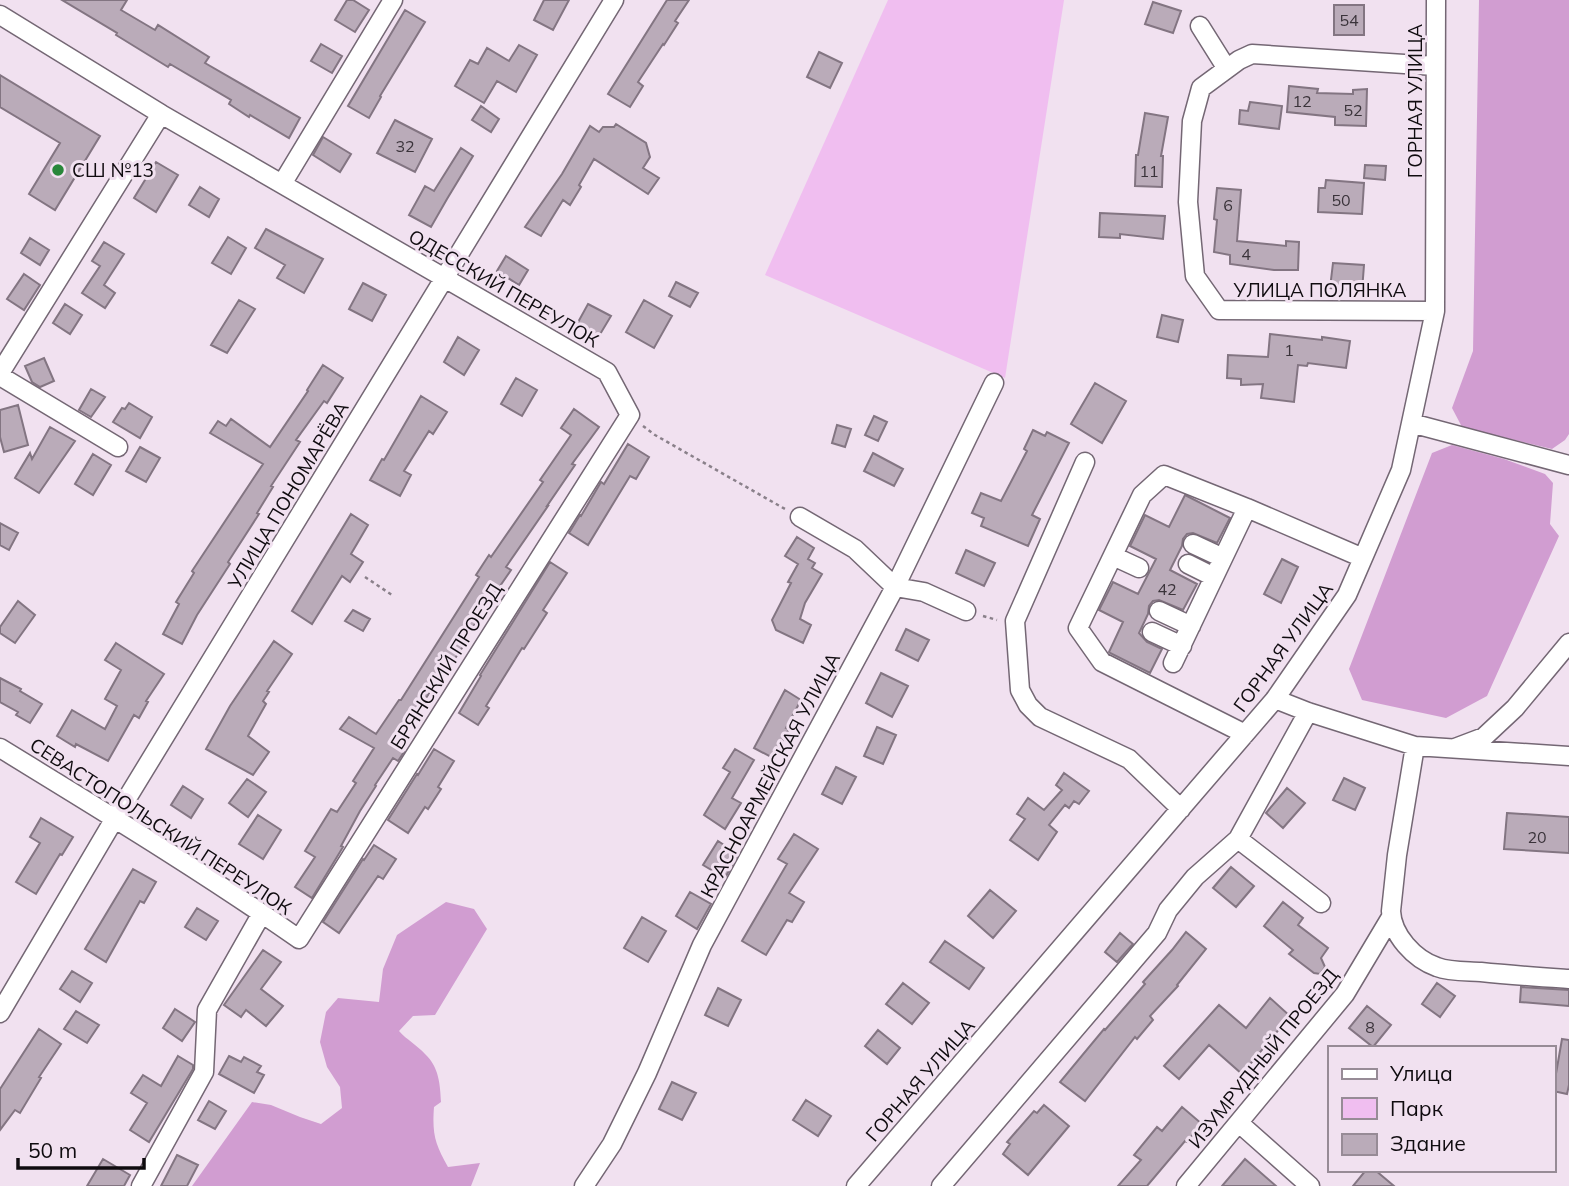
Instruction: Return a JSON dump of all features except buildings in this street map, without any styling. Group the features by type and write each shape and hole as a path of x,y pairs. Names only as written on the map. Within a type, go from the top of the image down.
{"street":[{"path":"282,184 393,0"},
{"name":"УЛИЦА ПОНОМАРЁВА","path":"0,1013 115,818 614,0"},
{"name":"ГОРНАЯ УЛИЦА","path":"856,1186 1275,699 1347,596 1401,470 1435,312 1436,0"},
{"name":"ОДЕССКИЙ ПЕРЕУЛОК","path":"0,15 161,114 607,372 630,415"},
{"path":"1200,26 1227,69"},
{"name":"УЛИЦА ПОЛЯНКА","path":"1435,66 1252,54 1240,60 1201,88 1192,121 1188,202 1195,276 1219,310 1435,312"},
{"path":"118,447 0,375 161,114"},
{"name":"КРАСНОАРМЕЙСКАЯ УЛИЦА","path":"584,1186 612,1144 647,1073 702,945 895,587 994,383"},
{"name":"БРЯНСКИЙ ПРОЕЗД","path":"299,939 630,415"},
{"path":"1411,424 1569,465"},
{"path":"1085,461 1016,621 1020,691 1028,705 1040,717 1129,759 1181,808"},
{"path":"1245,734 1102,662 1078,628 1142,495 1164,475 1363,558"},
{"path":"1173,663 1247,508"},
{"path":"800,517 855,549 895,587 924,592 966,611"},
{"path":"1193,544 1223,558"},
{"path":"1113,556 1139,568"},
{"path":"1188,564 1214,577"},
{"path":"1158,611 1191,626"},
{"path":"1152,632 1182,646"},
{"path":"1455,748 1484,737 1515,708 1569,643"},
{"path":"1275,699 1415,746 1569,756"},
{"path":"941,1186 1157,933 1168,910 1195,877 1238,839 1308,712"},
{"path":"1415,746 1397,855 1391,917 1398,935 1416,956 1438,967 1569,979"},
{"name":"СЕВАСТОПОЛЬСКИЙ ПЕРЕУЛОК","path":"0,748 115,818 299,939"},
{"path":"1238,839 1321,903"},
{"path":"141,1186 204,1072 207,1010 262,914"},
{"name":"ИЗУМРУДНЫЙ ПРОЕЗД","path":"1186,1186 1345,994 1391,917"},
{"path":"1239,1123 1310,1186"}],"path":[{"path":"630,415 655,435 800,517"},
{"path":"365,577 392,595"},
{"path":"966,611 1016,626"}],"green space":[{"path":"888,0 1064,0 1005,378 765,275"}],"shaded area":[{"path":"1479,0 1569,0 1569,434 1552,449 1462,427 1452,408 1473,351"},
{"path":"1452,445 1504,459 1545,474 1553,483 1550,524 1559,536 1487,696 1446,718 1362,700 1349,669 1432,453"},
{"path":"446,902 474,909 487,929 435,1015 413,1016 399,1031 430,1059 436,1070 441,1102 434,1107 434,1132 448,1167 480,1163 471,1186 192,1186 252,1102 271,1105 321,1124 342,1108 340,1087 327,1067 320,1042 326,1012 338,998 379,1002 383,969 397,935"}],"place":[{"name":"СШ №13","path":"58,170"}]}
